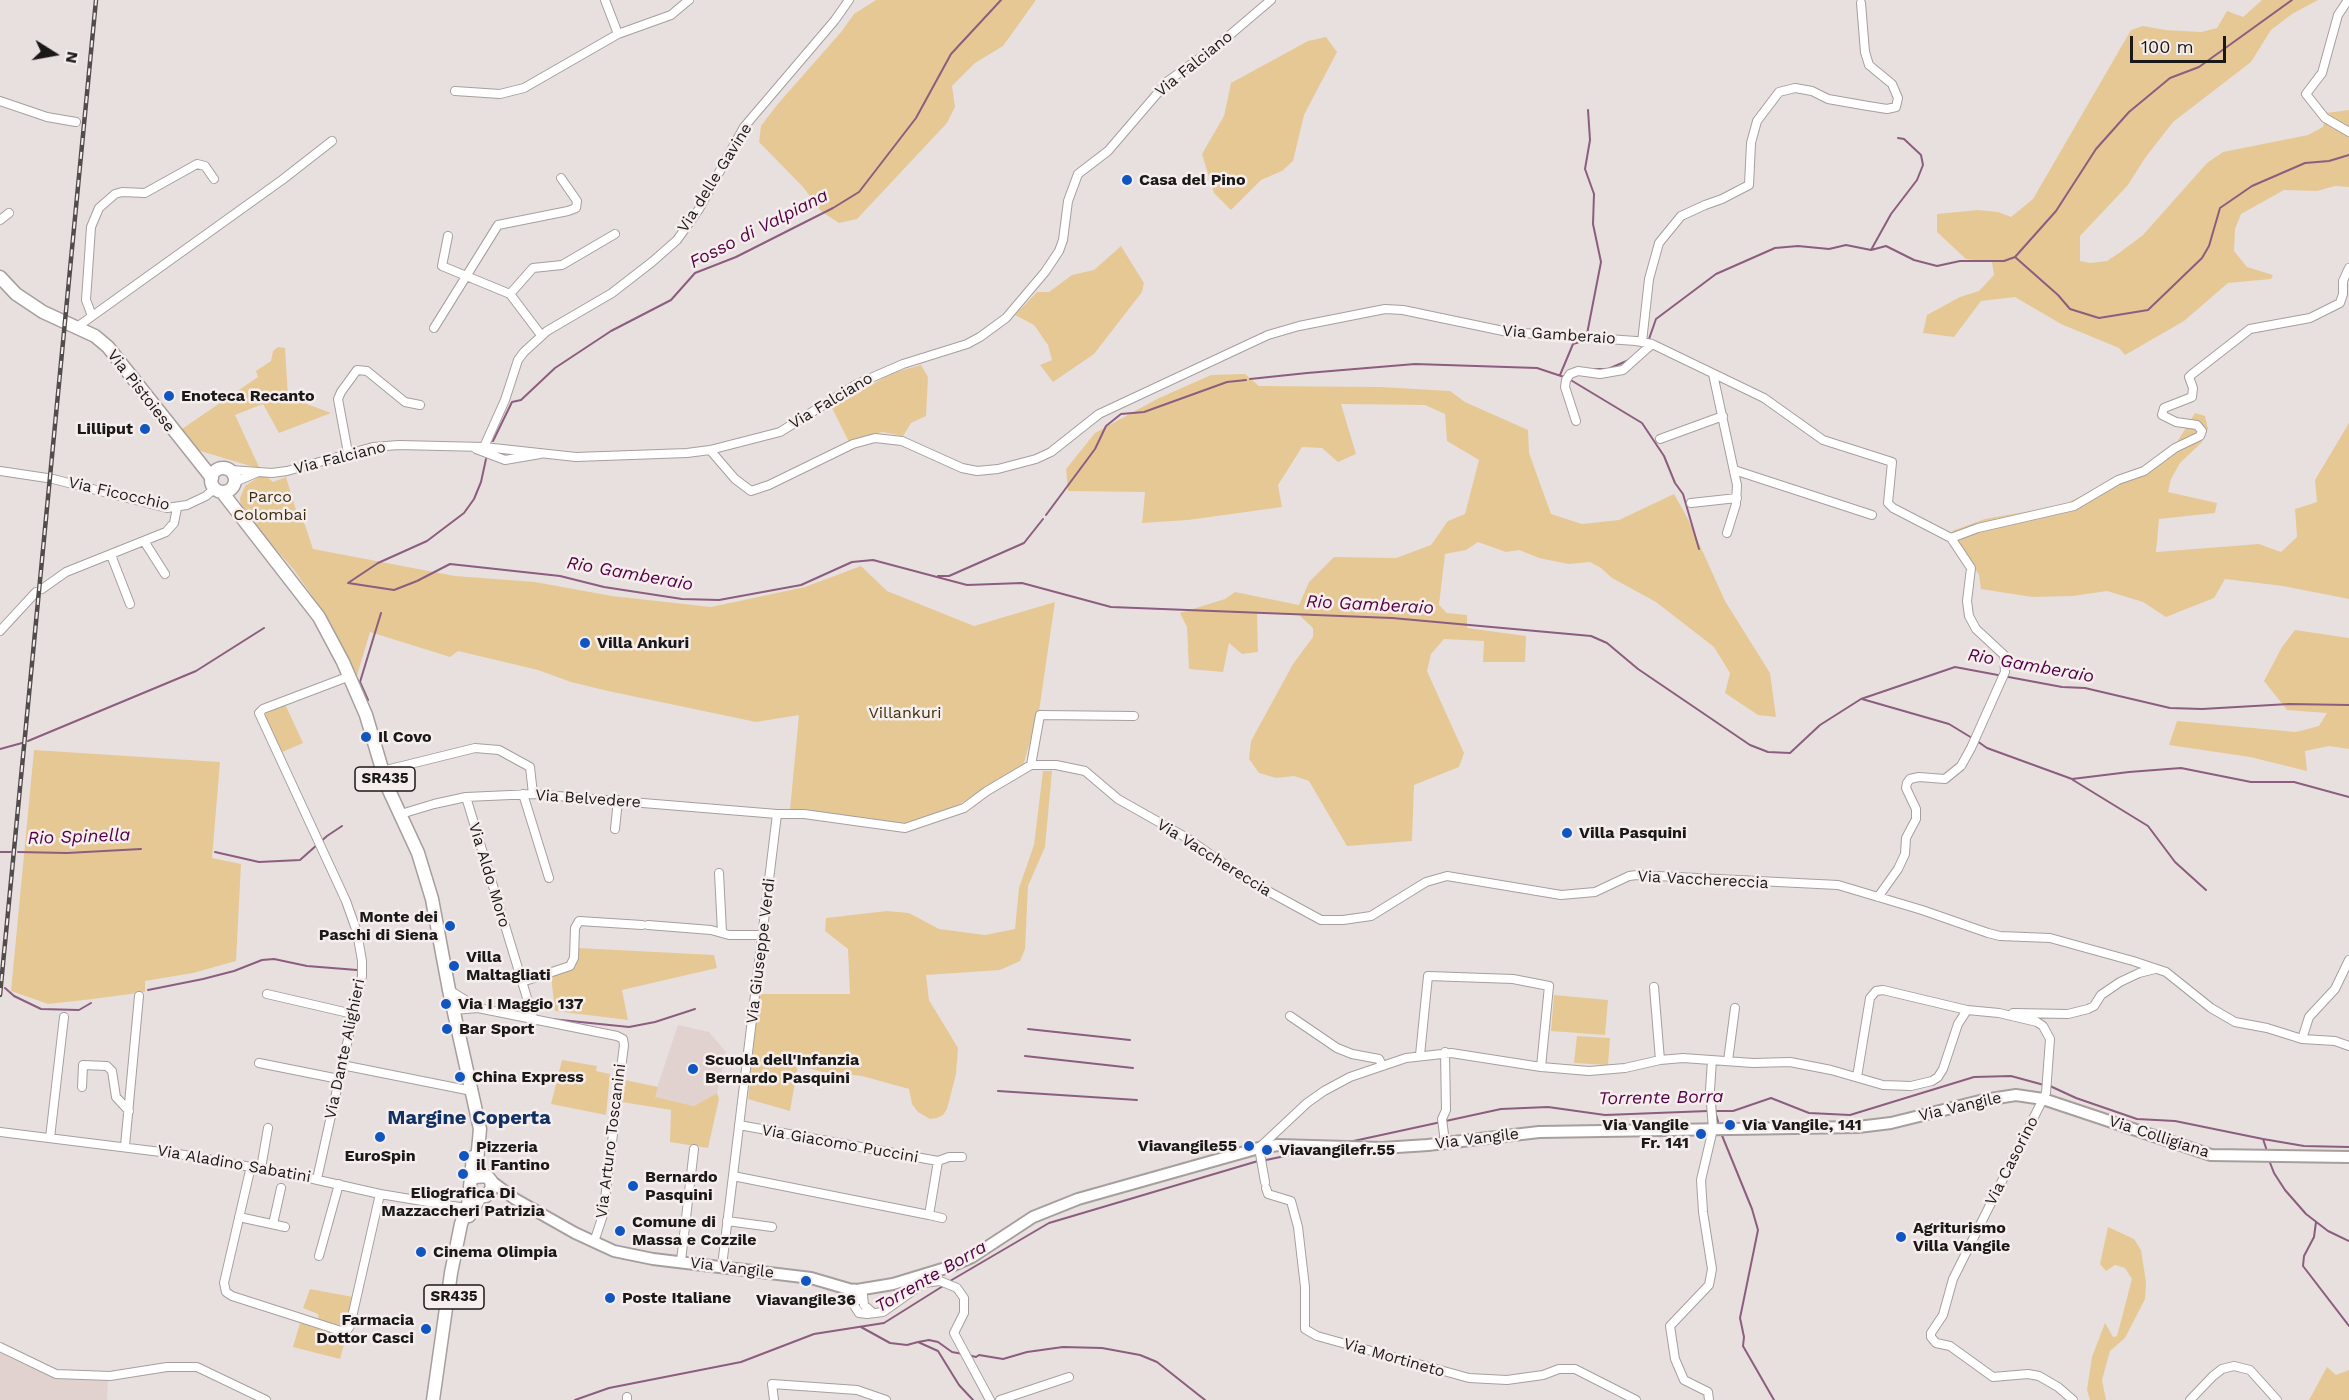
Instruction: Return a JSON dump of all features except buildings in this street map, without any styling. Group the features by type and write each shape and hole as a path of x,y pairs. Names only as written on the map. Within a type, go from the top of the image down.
{"main road":[{"name":"Via Pistoiese","path":"2,282 43,312 95,336 108,347 188,451 224,481"},
{"name":"SR435","path":"224,481 235,508 319,617 350,676 366,714 390,795 424,871 480,1132 477,1161 480,1187 471,1210 461,1256 440,1375 438,1400"},
{"name":"SR435","path":"432,1400 451,1273 465,1208 480,1187"}],"street":[{"path":"605,0 618,34"},
{"path":"455,91 500,94 514,92 532,85 618,34 661,20 689,0"},
{"name":"Via delle Gavine","path":"483,447 505,400 518,360 541,335 612,294 677,240 699,209 744,127 835,20 849,0"},
{"name":"Via Falciano","path":"224,481 260,472 287,471 373,447 399,445 483,447 600,457 710,450 780,432 857,384 903,364 967,344 1006,318 1045,272 1059,251 1063,240 1070,191 1078,174 1108,151 1168,81 1218,45 1271,0"},
{"path":"2348,0 2338,15 2322,73 2306,94 2325,118 2349,132"},
{"path":"1642,342 1648,279 1659,243 1681,216 1722,200 1749,185 1751,143 1757,121 1766,106 1779,92 1795,88 1812,91 1828,99 1887,109 1896,107 1898,98 1892,84 1869,65 1865,52 1861,3"},
{"path":"0,101 47,117 76,122"},
{"path":"77,327 282,180 332,141"},
{"path":"92,316 86,300 91,227 99,208 115,194 145,193 197,164 205,166 214,179"},
{"path":"434,328 498,225 568,211 576,207 577,201 561,178"},
{"path":"0,220 9,213"},
{"path":"510,294 533,268 562,265 615,234"},
{"path":"448,236 442,266 466,278 510,294 541,335"},
{"path":"1951,538 1987,526 2073,506 2118,480 2144,471 2175,448 2200,436 2202,431 2197,425 2176,422 2162,415 2164,408 2192,397 2193,388 2189,377 2250,329 2310,318 2340,303 2343,281 2349,268"},
{"name":"Via Gamberaio","path":"710,450 735,479 751,491 769,485 853,444 875,438 903,441 962,468 978,471 998,469 1051,452 1099,414 1268,335 1299,326 1385,309 1403,310 1508,332 1653,344 1764,398 1828,443 1892,462 1888,503 1893,508 1951,538 1971,568 1967,601 1972,624 2004,655 2005,672 1981,728 1961,766 1945,779 1919,777 1910,778 1907,783 1906,788 1916,809 1916,819 1906,838 1905,854 1898,869 1878,897"},
{"path":"1576,421 1565,387 1570,374 1578,371 1600,374 1623,370 1653,344"},
{"path":"348,453 338,399 340,392 357,370 367,371 403,401 420,405"},
{"path":"1713,374 1737,485 1737,498 1727,533"},
{"path":"1660,439 1723,416"},
{"path":"471,447 505,460 544,453"},
{"path":"1734,470 1872,515"},
{"name":"Via Ficocchio","path":"0,471 50,478 163,508 177,508 200,499 224,481"},
{"path":"1690,503 1737,498"},
{"path":"0,631 39,590 63,574 169,529 174,523 177,508"},
{"path":"144,541 165,574"},
{"path":"111,555 130,604"},
{"name":"Via Dante Alighieri","path":"317,1179 362,971 358,938 346,901 259,713 263,709 350,676"},
{"path":"777,814 804,814 905,828 963,808 1031,765 1040,714 1134,716"},
{"path":"382,771 475,748 499,750 531,767 534,794"},
{"name":"Via Vacchereccia","path":"1031,765 1056,765 1085,771 1118,799 1187,838 1244,878 1314,917 1330,921 1375,914 1426,882 1447,876 1554,895 1595,892 1629,876 1637,875 1845,886 1988,933 2000,936 2050,938 2155,969 2172,975 2211,1008 2235,1022 2266,1028 2302,1039 2335,1041 2349,1046"},
{"path":"523,794 549,878"},
{"name":"Via Belvedere","path":"400,814 466,797 534,794 777,814"},
{"name":"Via Aldo Moro","path":"466,797 534,1021"},
{"path":"615,829 618,800"},
{"name":"Via Giuseppe Verdi","path":"722,1266 777,814"},
{"path":"719,873 722,932"},
{"path":"522,982 570,966 574,958 575,928 579,921 722,932 729,935 763,935"},
{"path":"2302,1039 2309,1017 2335,988 2349,960"},
{"path":"1857,1077 1870,998 1876,991 1883,990 1967,1010 2068,1014 2094,1006 2101,995 2120,982 2139,973 2155,969"},
{"path":"1420,1055 1428,976 1520,980 1549,986 1541,1067"},
{"path":"1654,987 1660,1060"},
{"path":"449,990 478,1008"},
{"path":"267,994 353,1014"},
{"path":"125,1146 139,996"},
{"path":"453,1010 478,1008 534,1021"},
{"path":"1728,1061 1735,1008"},
{"name":"Via Vangile","path":"1259,1148 1316,1096 1350,1077 1382,1065 1420,1055 1445,1052 1541,1067 1600,1070 1683,1058 1804,1064 1883,1085 1899,1086 1932,1081 1943,1069 1955,1030 1967,1010"},
{"path":"1999,1013 2037,1022 2048,1033 2051,1047 2045,1096"},
{"path":"1290,1016 1337,1048 1352,1054 1379,1059 1382,1065"},
{"path":"50,1138 63,1017"},
{"name":"Via Arturo Toscanini","path":"534,1021 618,1036 623,1039 603,1215 594,1242"},
{"path":"1445,1052 1446,1110 1443,1123 1445,1142"},
{"path":"1710,1400 1708,1392 1684,1380 1675,1359 1670,1326 1709,1285 1712,1269 1703,1212 1701,1180 1713,1129 1712,1060"},
{"path":"259,1063 339,1079"},
{"path":"82,1087 83,1065 109,1067 116,1097 129,1111"},
{"path":"342,1065 472,1091"},
{"name":"Via Vangile","path":"480,1187 515,1199 594,1242 624,1253 815,1279 855,1295 949,1267 972,1257 1033,1217 1078,1199 1259,1148 1306,1144 1382,1148 1539,1132 1858,1127 1891,1123 2007,1096 2045,1096"},
{"name":"Via Colligiana","path":"2045,1096 2202,1153 2217,1156 2349,1157"},
{"name":"Via Casorino","path":"2045,1096 1953,1279 1943,1315 1931,1333 1931,1337 1936,1343 1950,1346 1993,1377 2028,1374 2039,1376 2058,1387 2073,1400"},
{"name":"Via Giacomo Puccini","path":"739,1125 938,1161 929,1215"},
{"path":"261,1168 268,1128"},
{"name":"Via Aladino Sabatini","path":"0,1132 125,1146 251,1166 380,1194 465,1208"},
{"path":"1276,1133 1283,1145"},
{"name":"Via Mortineto","path":"1259,1148 1268,1194 1291,1201 1298,1227 1305,1287 1305,1329 1317,1336 1468,1378 1507,1380 1543,1376 1567,1368 1575,1369 1636,1400"},
{"path":"681,1261 694,1149"},
{"path":"938,1161 949,1157 962,1157"},
{"path":"251,1166 224,1286 227,1293 346,1331 350,1326 380,1194"},
{"path":"733,1176 942,1218"},
{"path":"319,1256 339,1184"},
{"path":"273,1224 281,1188"},
{"path":"239,1217 285,1227"},
{"path":"728,1221 772,1227"},
{"path":"855,1295 859,1313 873,1313 883,1312 924,1284 940,1281 957,1288 964,1298 964,1312 954,1333 990,1400"},
{"path":"855,1295 873,1313"},
{"path":"0,1347 56,1374 110,1376 167,1367 197,1367 266,1400"},
{"path":"2190,1400 2222,1369 2240,1366 2254,1373 2277,1400"},
{"path":"1000,1400 1069,1377"},
{"path":"774,1400 772,1384 857,1390 886,1400"},
{"path":"1620,1390 1622,1400"}],"shaded area":[{"name":"Scuola dell'Infanzia Bernardo Pasquini","path":"678,1025 709,1032 726,1052 717,1093 694,1106 654,1097"},
{"path":"0,1351 39,1368 108,1379 107,1400 0,1400"}],"green space":[{"path":"876,0 1036,0 1003,46 975,63 952,86 955,107 947,123 857,219 839,223 821,211 803,187 759,142 761,126 854,14"},
{"path":"2262,0 2318,0 2292,14 2271,30 2251,62 2173,122 2145,158 2128,185 2080,236 2080,261 2090,263 2107,261 2143,235 2207,163 2223,152 2308,135 2323,127 2326,113 2349,110 2349,187 2335,186 2317,191 2284,190 2241,214 2235,229 2234,251 2247,267 2273,275 2271,279 2228,283 2184,321 2125,355 2119,348 2061,324 2015,297 1981,301 1954,337 1923,333 1927,315 1960,297 1979,291 1994,275 1992,262 1966,259 1937,232 1937,214 1978,210 1998,212 2011,217 2033,199 2131,30 2143,26 2201,32 2217,28 2227,11 2243,17"},
{"path":"1326,37 1337,52 1304,115 1293,161 1282,171 1261,180 1231,210 1214,193 1202,154 1224,116 1231,83 1308,41"},
{"path":"1121,246 1144,283 1142,292 1094,354 1053,382 1040,365 1052,360 1048,345 1034,325 1015,315 1037,292 1049,292 1072,275 1094,270"},
{"path":"278,347 285,348 288,397 331,413 279,433 263,404 235,415 260,469 194,449 179,431 258,377 256,371 271,361 273,351"},
{"path":"921,365 928,377 926,416 911,423 903,436 882,432 849,442 832,408 892,373"},
{"path":"1245,374 1259,386 1380,387 1450,391 1465,402 1528,430 1529,453 1551,514 1582,524 1619,520 1674,494 1688,519 1725,601 1770,673 1776,717 1758,715 1725,693 1730,673 1714,647 1656,602 1612,578 1601,568 1590,562 1568,564 1539,558 1519,550 1506,552 1478,542 1466,550 1445,554 1439,605 1447,613 1467,615 1467,628 1526,636 1525,662 1483,662 1484,641 1444,639 1431,654 1427,671 1464,753 1459,767 1414,785 1412,841 1347,846 1309,781 1294,776 1276,778 1259,773 1249,759 1251,741 1293,664 1313,637 1313,628 1298,614 1257,614 1258,652 1242,654 1229,643 1223,672 1189,669 1187,627 1180,613 1225,599 1235,592 1299,605 1309,582 1334,557 1396,558 1431,545 1448,521 1465,514 1479,460 1447,441 1445,414 1425,405 1341,404 1356,454 1338,462 1322,448 1302,447 1278,485 1282,507 1188,520 1142,523 1145,492 1068,491 1066,469 1095,433 1157,399 1211,375"},
{"path":"2195,413 2205,416 2208,429 2201,443 2180,463 2171,479 2168,492 2217,503 2215,513 2159,519 2156,552 2259,544 2281,552 2297,537 2295,509 2317,502 2315,480 2349,423 2349,599 2283,586 2225,579 2214,598 2166,617 2143,602 2107,591 2073,596 2032,597 1981,589 1979,575 1952,531 1985,519 2063,505 2143,466 2177,442"},
{"path":"266,476 273,482 286,477 296,510 305,525 313,549 455,576 535,582 612,596 711,607 805,587 861,566 887,591 974,626 1055,602 1039,711 1023,766 943,814 904,825 790,810 799,715 756,722 608,691 571,682 538,670 458,651 450,657 370,632 356,679 320,607 294,570 241,509 240,498 245,486 257,478"},
{"path":"2295,630 2349,638 2349,749 2329,746 2305,751 2307,771 2250,757 2169,745 2177,721 2296,732 2319,726 2327,713 2287,710 2264,681 2282,647"},
{"path":"285,704 303,743 280,753 263,715"},
{"path":"34,750 220,762 212,858 241,864 236,961 193,973 145,981 145,992 93,999 48,1004 11,991"},
{"path":"1043,771 1052,771 1045,847 1028,886 1025,949 1020,961 1000,970 926,975 929,1000 958,1048 956,1074 947,1109 943,1115 930,1119 918,1112 912,1104 909,1089 862,1076 823,1072 798,1065 790,1111 748,1099 759,994 850,994 848,949 825,931 826,918 887,911 909,913 939,929 985,935 1015,929 1019,888 1034,845"},
{"path":"578,948 714,955 717,968 622,990 628,1020 555,1011 551,976 576,966"},
{"path":"1554,995 1608,1000 1605,1035 1551,1031"},
{"path":"1577,1036 1610,1038 1608,1065 1574,1063"},
{"path":"562,1060 597,1066 596,1071 610,1074 606,1115 551,1104"},
{"path":"625,1080 658,1087 655,1097 694,1106 717,1093 719,1099 708,1148 670,1142 671,1110 622,1102"},
{"path":"2108,1227 2134,1239 2141,1250 2146,1282 2145,1299 2125,1338 2110,1351 2102,1380 2106,1400 2090,1400 2087,1390 2092,1357 2105,1323 2113,1337 2117,1336 2132,1279 2125,1268 2115,1265 2106,1271 2100,1264"},
{"path":"310,1289 353,1297 346,1325 319,1320 318,1314 303,1308"},
{"path":"300,1323 346,1337 340,1359 293,1347"},
{"path":"2327,1367 2336,1375 2349,1370 2349,1400 2309,1400"}],"waterway":[{"name":"Fosso di Valpiana","path":"493,441 512,402 521,400 555,368 611,331 671,300 695,273 736,257 833,208 859,192 916,118 951,54 1001,0"},
{"path":"1649,339 1656,319 1716,274 1775,248 1798,246 1829,249 1846,245 1871,250 1886,246 1914,260 1937,266 1960,261 2004,261 2015,257 2056,211 2096,149 2129,112 2170,78 2199,67 2292,0"},
{"path":"1587,334 1601,262 1593,224 1594,194 1585,169 1590,140 1588,110"},
{"path":"1871,250 1891,214 1917,180 1923,165 1921,155 1904,139 1898,138"},
{"path":"2015,257 2058,295 2070,309 2099,318 2148,310 2202,258 2209,246 2220,208 2252,186 2305,163 2329,161 2349,155"},
{"path":"1560,375 1573,344 1586,340"},
{"path":"1592,369 1608,369 1629,360"},
{"path":"1250,379 1415,364 1537,368 1564,377"},
{"path":"1569,379 1642,423 1664,456 1675,483 1683,494 1699,549"},
{"path":"1046,515 1095,449 1106,426 1121,414 1144,412 1227,382 1246,380"},
{"path":"348,583 378,563 427,541 464,513 474,499 481,482 486,459"},
{"path":"938,576 949,576 1024,543 1043,519"},
{"name":"Rio Gamberaio","path":"348,583 394,590 450,564 560,576 604,587 682,599 719,600 801,585 852,562 873,560 967,585 1022,583 1111,607 1392,618 1591,636 1607,643 1638,669 1750,745 1768,752 1790,753 1820,725 1861,699 1955,667 2062,687 2085,688 2170,708 2202,709 2289,704 2349,705"},
{"path":"368,700 360,682 381,613"},
{"path":"28,741 196,671 264,628"},
{"path":"1862,699 1949,724 1972,738"},
{"path":"1977,741 1987,748 2072,779 2181,768 2251,782 2294,782 2349,797"},
{"path":"0,749 22,743"},
{"path":"2073,780 2148,826 2175,862 2206,890"},
{"name":"Rio Spinella","path":"215,852 259,862 300,860 342,826"},
{"name":"Rio Spinella","path":"18,852 67,853 141,849"},
{"name":"Rio Spinella","path":"0,852 11,852"},
{"path":"148,990 234,971 262,960 274,959 307,966 357,970"},
{"path":"5,988 14,996 41,1009 79,1010 91,1003"},
{"path":"551,1019 629,1027 655,1022 695,1009"},
{"path":"1028,1029 1130,1040"},
{"path":"1025,1056 1133,1068"},
{"name":"Torrente Borra","path":"1714,1111 1733,1111 1771,1098 1809,1113 1850,1115 1974,1077 2011,1076 2044,1085"},
{"name":"Torrente Borra","path":"2050,1086 2076,1098 2137,1119 2175,1121 2263,1139 2267,1151"},
{"path":"998,1091 1137,1100"},
{"name":"Torrente Borra","path":"1349,1142 1501,1109 1548,1107 1605,1115 1708,1111"},
{"path":"1715,1111 1719,1125"},
{"path":"1721,1133 1752,1209 1758,1230 1740,1318 1744,1337 1743,1346 1774,1400"},
{"path":"2263,1139 2304,1146 2349,1147"},
{"name":"Torrente Borra","path":"1266,1160 1309,1151"},
{"name":"Torrente Borra","path":"2269,1160 2285,1190 2306,1214 2328,1231 2349,1241"},
{"name":"Torrente Borra","path":"950,1281 1049,1223 1258,1161"},
{"path":"2316,1222 2314,1237 2304,1256 2303,1266 2349,1326"},
{"name":"Torrente Borra","path":"575,1400 609,1388 741,1362 814,1334 884,1323 943,1286"},
{"path":"861,1327 890,1343 907,1345 918,1342 938,1351 959,1385 973,1400"},
{"path":"918,1342 929,1340 938,1342 952,1352 963,1354"},
{"path":"968,1355 1003,1359 1027,1352 1063,1347 1102,1348 1140,1355 1157,1362 1205,1400"}],"railway":[{"path":"0,995 96,0"}],"place":[{"name":"Casa del Pino","path":"1127,180"},
{"name":"Enoteca Recanto","path":"169,396"},
{"name":"Lilliput","path":"145,429"},
{"name":"Villa Ankuri","path":"585,643"},
{"name":"Il Covo","path":"366,737"},
{"name":"Villa Pasquini","path":"1567,833"},
{"name":"Monte dei Paschi di Siena","path":"450,926"},
{"name":"Villa Maltagliati","path":"454,966"},
{"name":"Via I Maggio 137","path":"446,1004"},
{"name":"Bar Sport","path":"447,1029"},
{"name":"Scuola dell'Infanzia Bernardo Pasquini","path":"693,1069"},
{"name":"China Express","path":"460,1077"},
{"name":"Via Vangile, 141","path":"1730,1125"},
{"name":"Via Vangile Fr. 141","path":"1701,1134"},
{"name":"EuroSpin","path":"380,1137"},
{"name":"Viavangile55","path":"1249,1146"},
{"name":"Viavangilefr.55","path":"1267,1150"},
{"name":"Pizzeria il Fantino","path":"464,1156"},
{"name":"Eliografica Di Mazzaccheri Patrizia","path":"463,1174"},
{"name":"Bernardo Pasquini","path":"633,1186"},
{"name":"Comune di Massa e Cozzile","path":"620,1231"},
{"name":"Agriturismo Villa Vangile","path":"1901,1237"},
{"name":"Cinema Olimpia","path":"421,1252"},
{"name":"Viavangile36","path":"806,1281"},
{"name":"Poste Italiane","path":"610,1298"},
{"name":"Farmacia Dottor Casci","path":"426,1329"}],"district":[{"name":"Margine Coperta","path":"469,1118"}],"park label":[{"name":"Parco Colombai","path":"270,506"},
{"name":"Villankuri","path":"905,713"}]}
